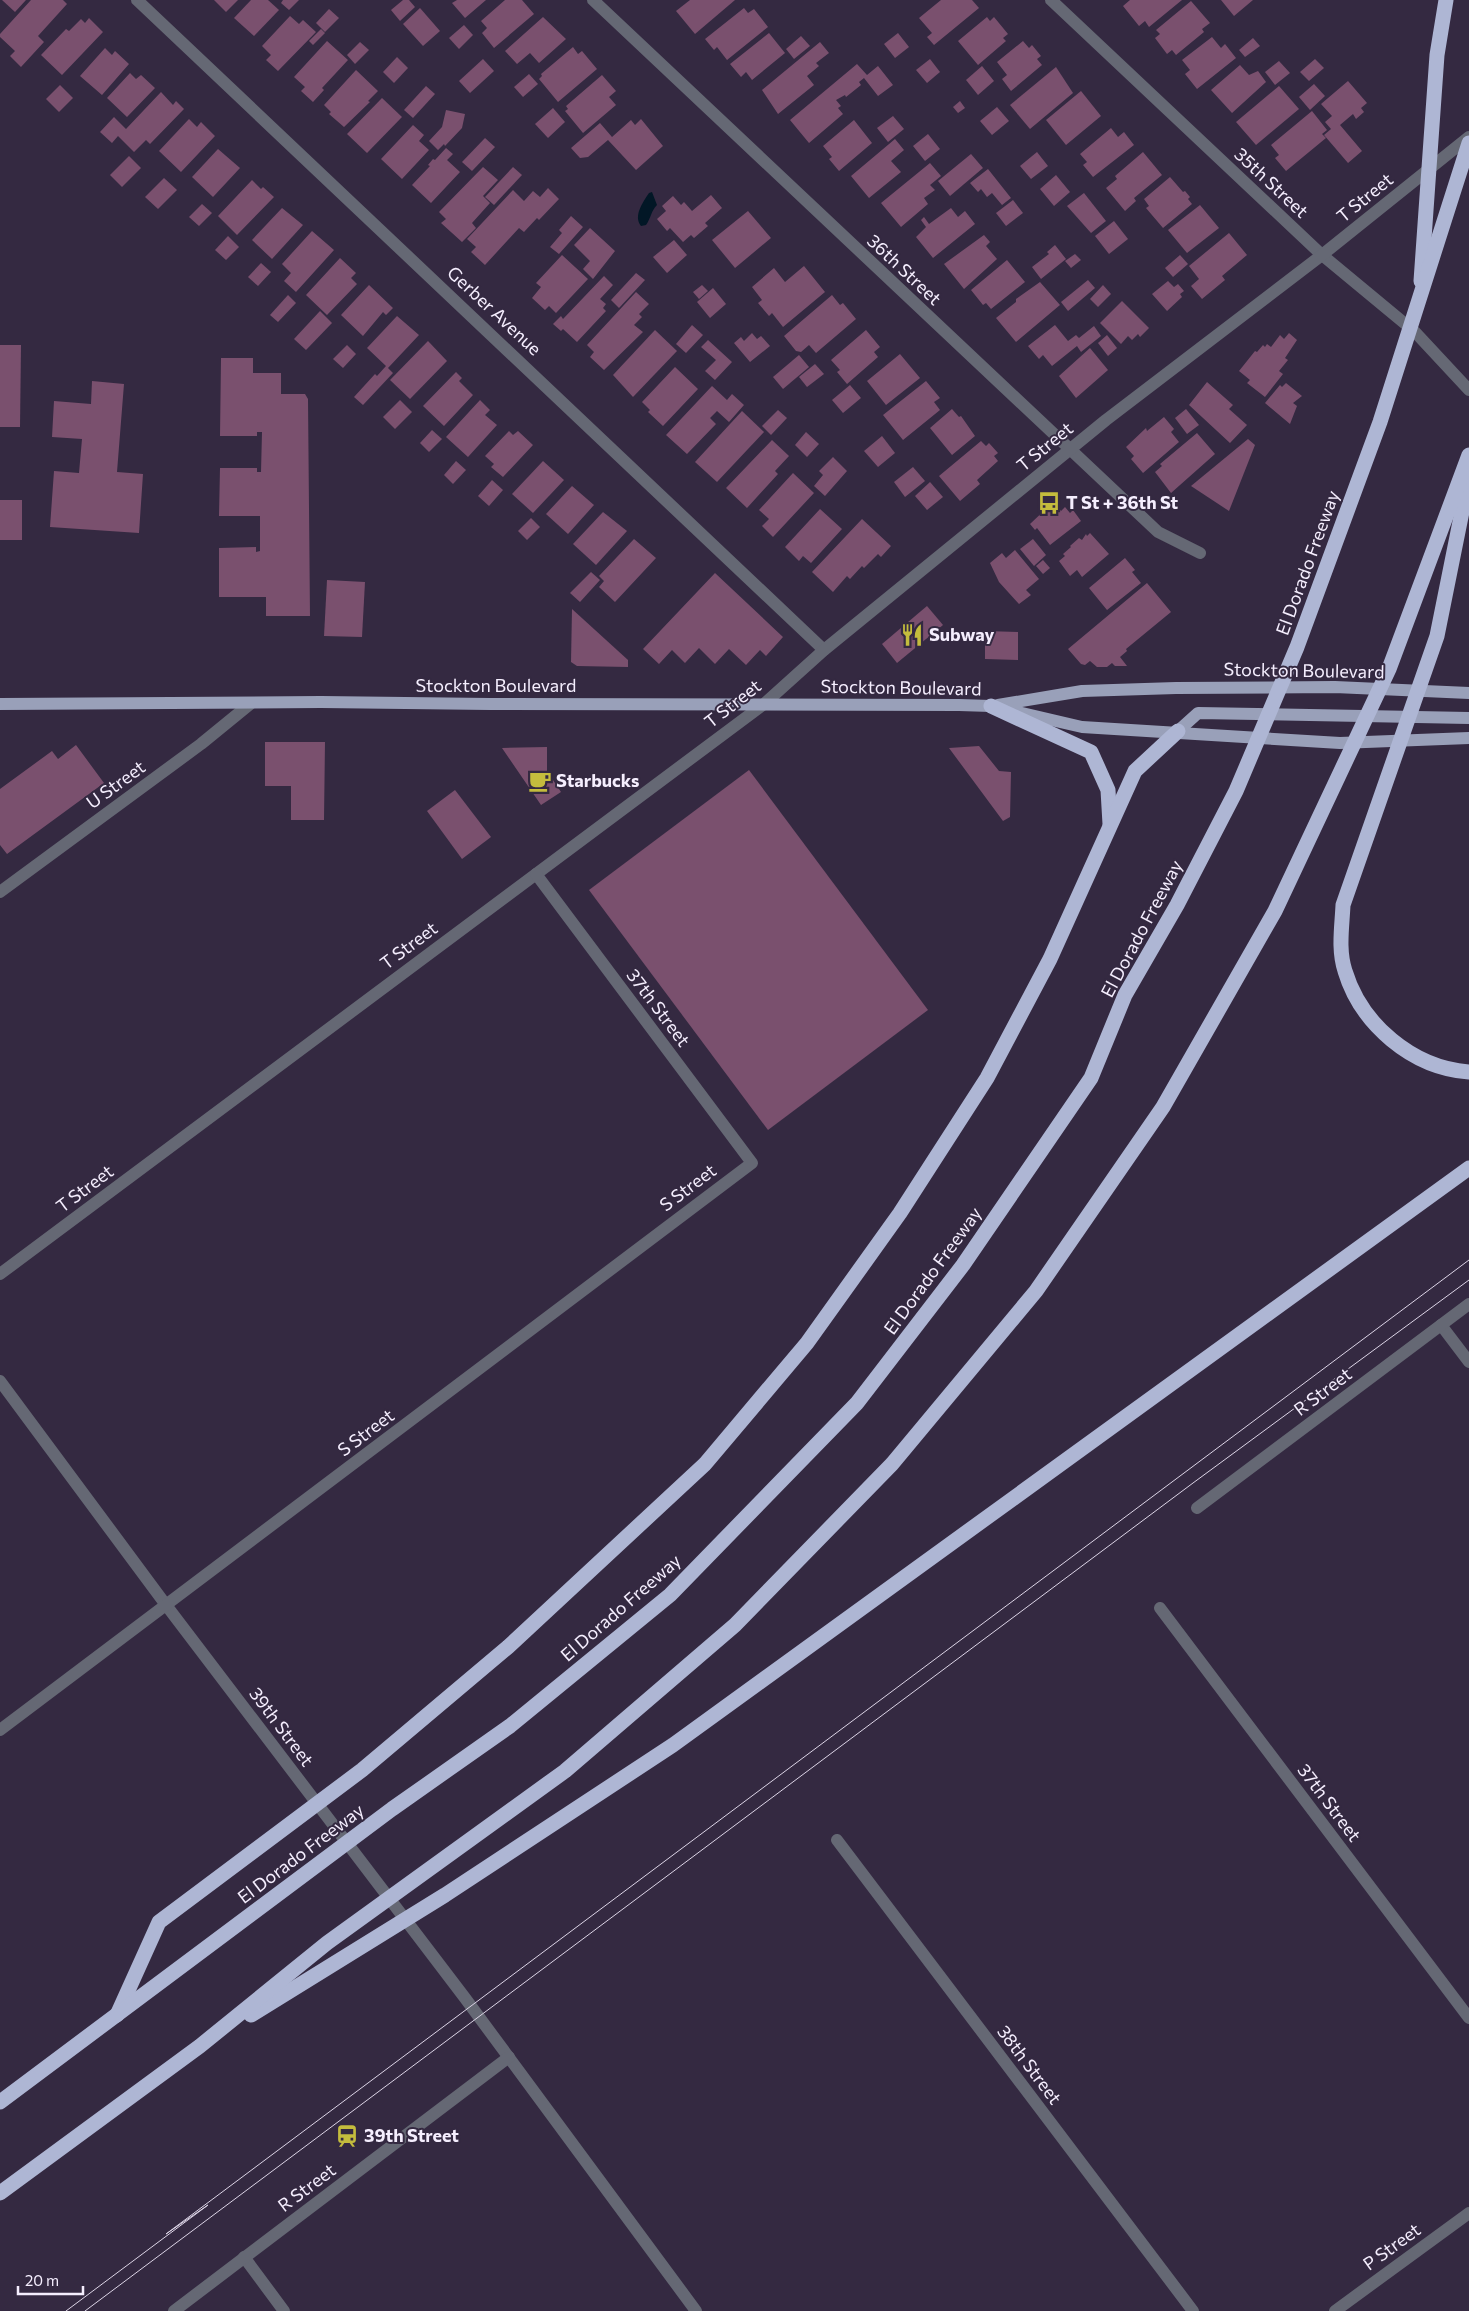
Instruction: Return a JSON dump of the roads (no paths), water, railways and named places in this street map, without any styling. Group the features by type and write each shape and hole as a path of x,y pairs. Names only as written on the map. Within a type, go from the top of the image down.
{"highway":[{"path":"1419,304 1436,55 1446,0"},
{"name":"El Dorado Freeway","path":"0,2102 392,1809 510,1726 670,1595 857,1403 963,1265 1091,1078 1125,994 1176,905 1236,791 1297,648 1380,422 1469,143"},
{"path":"0,2193 200,2046 327,1943 565,1771 735,1625 892,1464 1036,1291 1163,1106 1275,911 1326,798 1388,669 1469,455"},
{"path":"1469,474 1437,636 1343,905 1341,942 1344,970 1355,996 1371,1020 1388,1038 1412,1054 1436,1065 1469,1072"},
{"path":"991,706 1091,752 1108,790 1110,830"},
{"path":"117,2016 159,1922 251,1855 362,1770 508,1647 705,1464 807,1342 900,1213 987,1078 1050,959 1110,830 1135,771 1178,732"},
{"path":"200,2046 340,1962 673,1746 1469,1168"}],"main road":[{"name":"Stockton Boulevard","path":"0,704 250,704 321,702 991,706 1082,690 1335,687 1469,692"},
{"name":"Stockton Boulevard","path":"991,706 1082,727 1340,742 1469,738"},
{"path":"1178,732 1198,713 1469,718"}],"street":[{"name":"Gerber Avenue","path":"137,0 824,650"},
{"name":"36th Street","path":"593,0 1158,532 1200,553"},
{"name":"35th Street","path":"1050,0 1322,255 1415,332 1469,390"},
{"name":"T Street","path":"0,1274 764,704 824,650 1069,450 1322,255 1469,137"},
{"name":"U Street","path":"0,892 201,744 250,704"},
{"name":"37th Street","path":"536,874 752,1163"},
{"name":"S Street","path":"0,1730 752,1163"},
{"name":"R Street","path":"1197,1508 1469,1304"},
{"path":"1441,1325 1469,1362"},
{"name":"39th Street","path":"0,1381 166,1604 509,2057 696,2311"},
{"name":"37th Street","path":"1160,1608 1469,2018"},
{"name":"38th Street","path":"837,1840 1192,2311"},
{"name":"R Street","path":"174,2311 509,2057"},
{"name":"P Street","path":"1336,2311 1469,2213"},
{"path":"244,2257 284,2311"}],"water":[{"path":"652,192 657,205 646,225 641,226 638,214 649,193"}],"tram line":[{"path":"66,2311 208,2205 166,2234 1469,1260"},
{"path":"85,2311 1193,1483 1469,1280"}],"place":[{"name":"T St + 36th St","path":"1049,503"},
{"name":"Subway","path":"912,635"},
{"name":"Starbucks","path":"540,781"},
{"name":"39th Street","path":"347,2136"}]}
